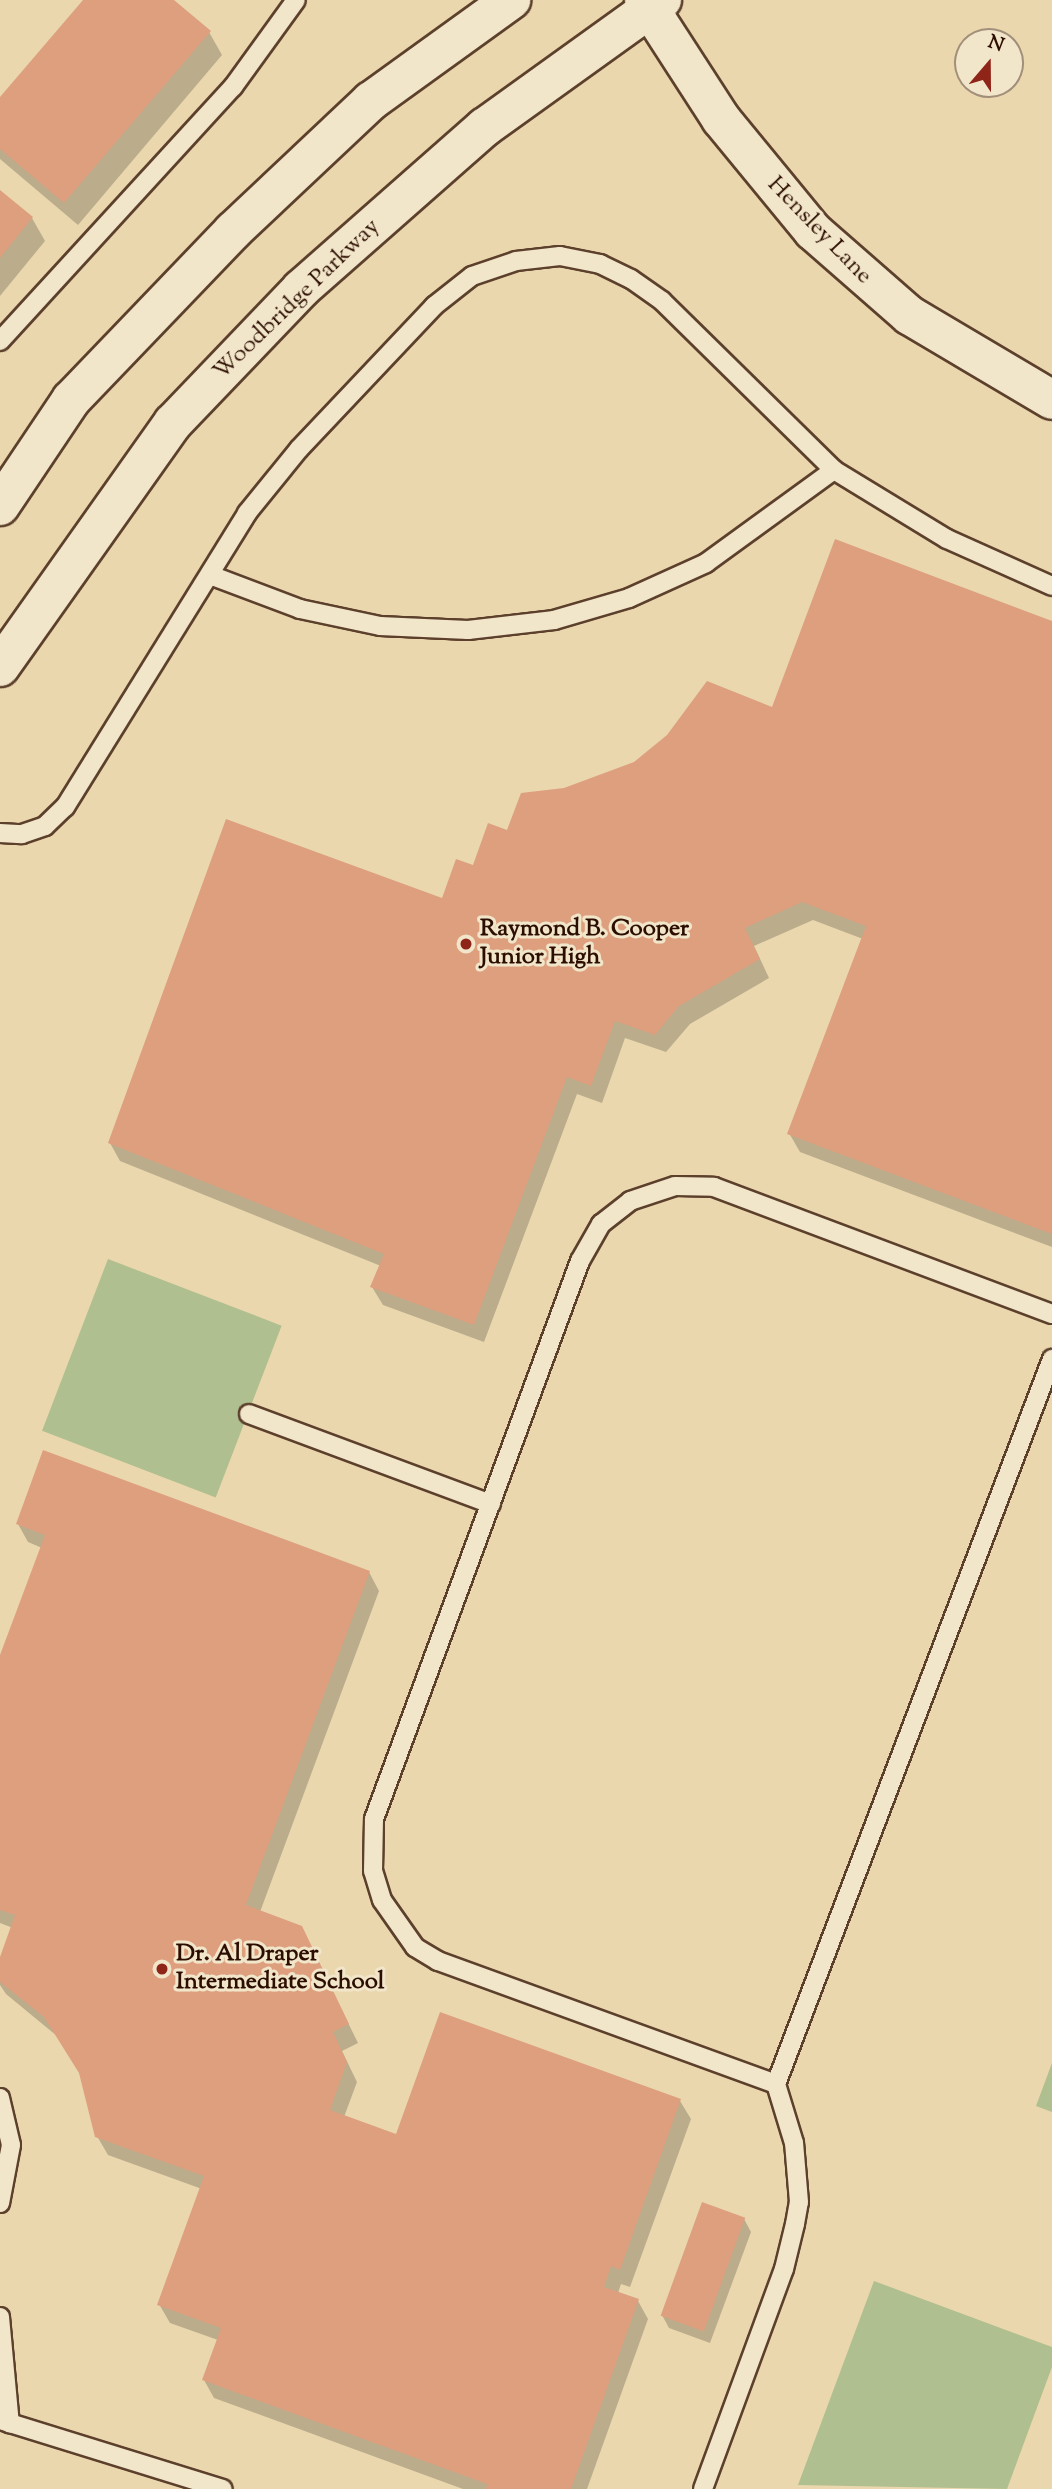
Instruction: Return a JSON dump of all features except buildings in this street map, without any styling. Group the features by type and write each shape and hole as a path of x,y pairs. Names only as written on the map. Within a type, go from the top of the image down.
{"main road":[{"path":"0,506 71,400 233,231 371,102 511,0"},
{"name":"Hensley Lane","path":"652,2 721,119 813,231 909,315 1052,400"},
{"name":"Woodbridge Parkway","path":"0,667 173,423 301,289 485,127 652,2"}],"lane":[{"path":"0,341 233,87 296,0"},
{"path":"0,833 22,834 45,826 65,807 247,513 299,449 434,306 472,276 516,261 560,256 600,264 631,279 662,301 834,470 947,539 1052,586"},
{"path":"210,575 300,609 380,626 468,630 554,620 629,598 706,563 834,470"},
{"path":"776,2084 438,1961 415,1947 382,1900 373,1871 374,1819 580,1261 601,1224 630,1201 675,1186 714,1187 1052,1314"},
{"path":"703,2489 784,2269 799,2202 794,2143 776,2084 1052,1359"},
{"path":"249,1414 491,1504"},
{"path":"0,2098 11,2146 0,2203"},
{"path":"0,2317 5,2422 223,2489"}],"green space":[{"path":"108,1259 282,1326 216,1497 42,1431"},
{"path":"1052,2063 1052,2112 1036,2106"},
{"path":"874,2281 1052,2347 1052,2367 1007,2489 798,2485"}],"place":[{"name":"Raymond B. Cooper Junior High","path":"466,944"},
{"name":"Dr. Al Draper Intermediate School","path":"162,1969"}]}
